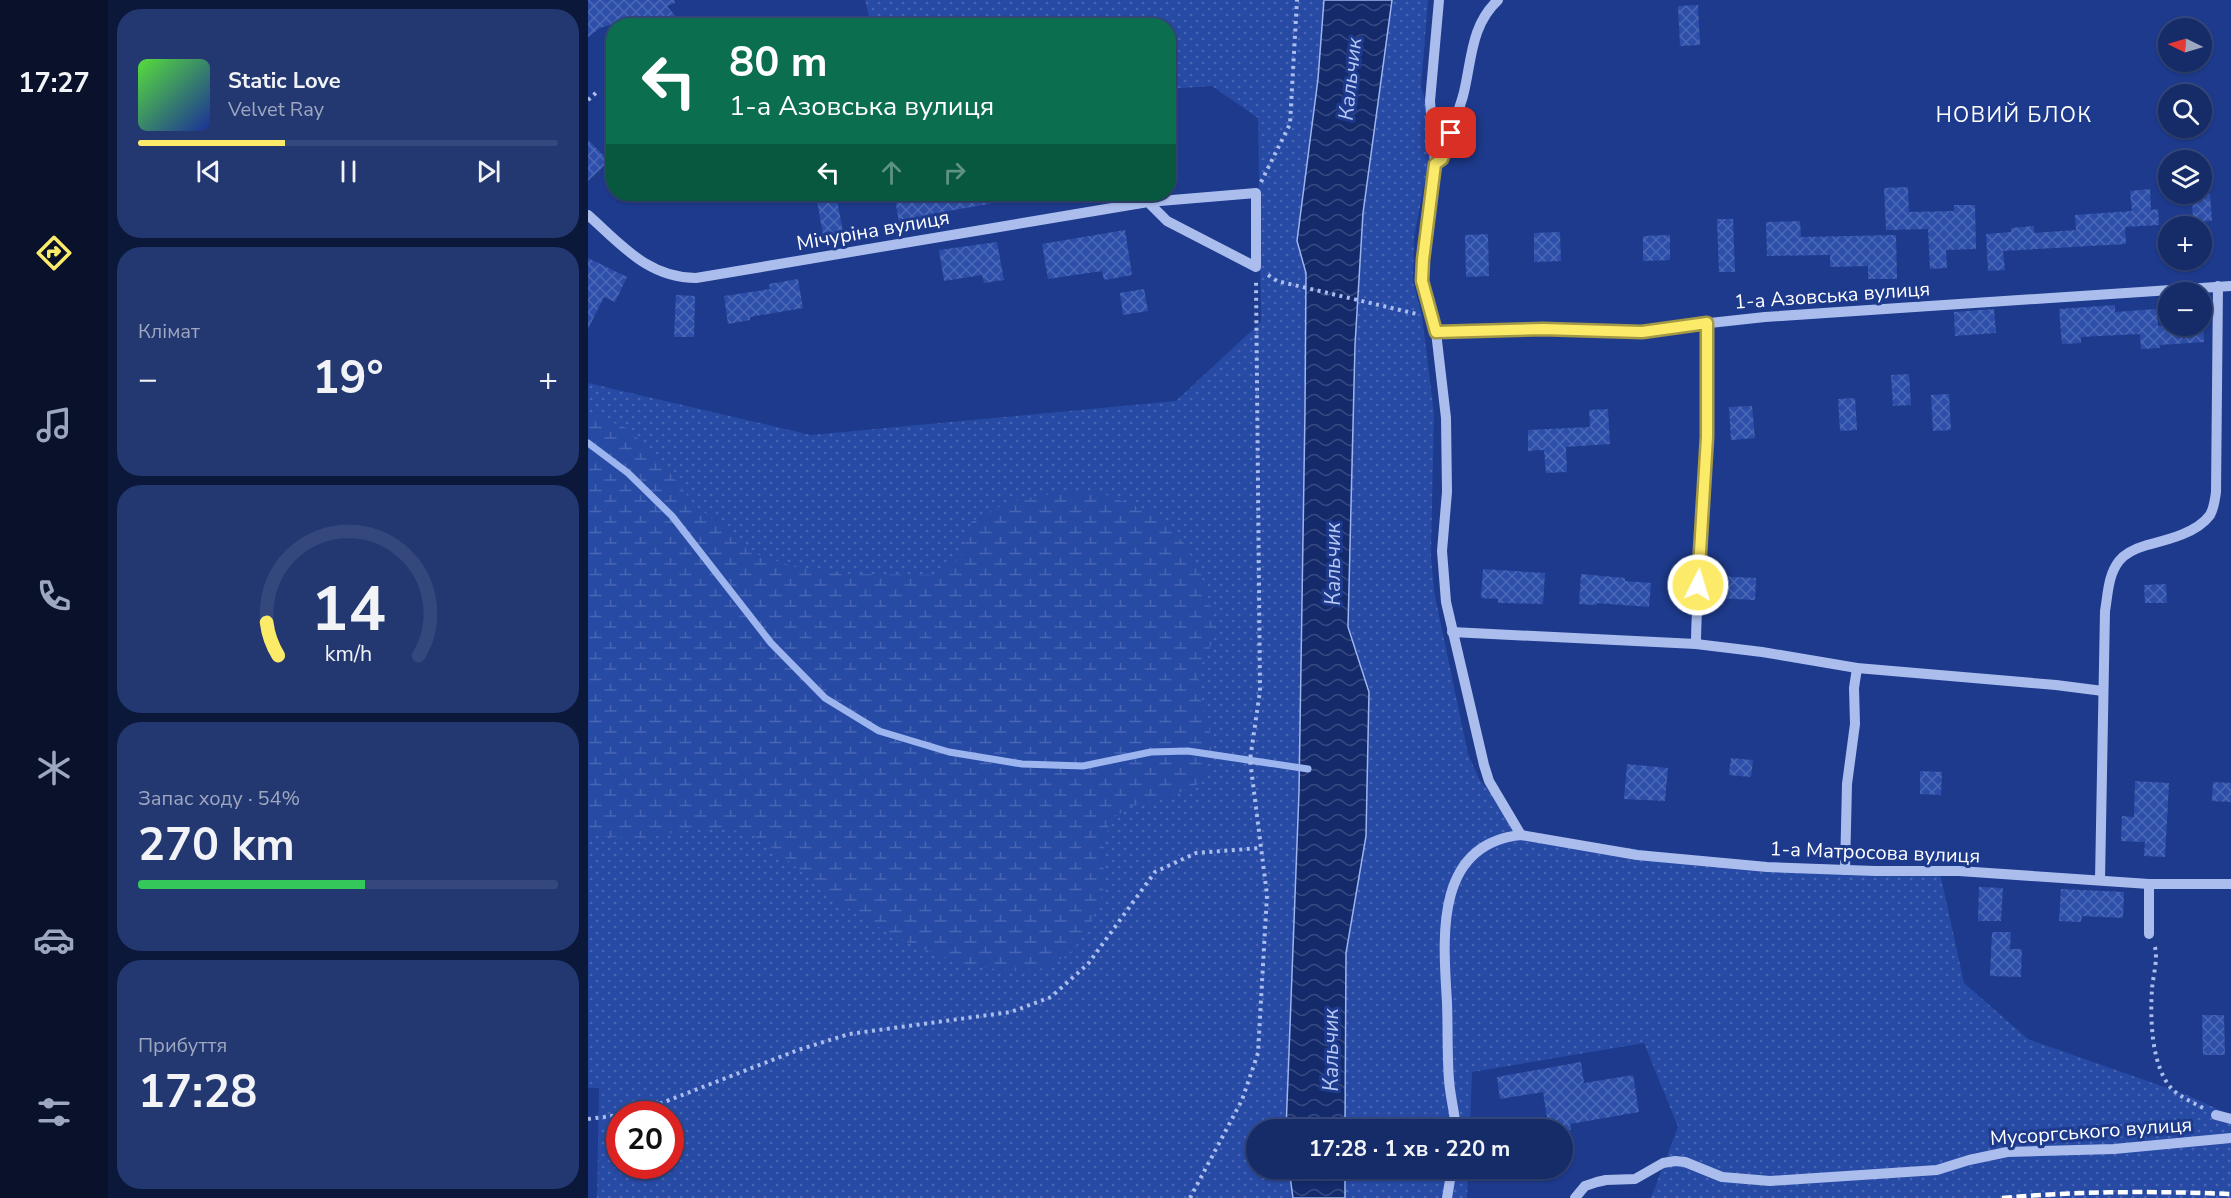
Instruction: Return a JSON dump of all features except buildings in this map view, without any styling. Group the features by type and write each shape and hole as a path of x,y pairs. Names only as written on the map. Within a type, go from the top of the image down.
{"street":[{"path":"1438,0 1430,101 1435,164 1422,281 1436,332 1446,418 1447,492 1442,551 1446,602 1489,780 1521,835 1506,836 1478,852 1456,876 1449,897 1444,925 1444,955 1449,1078 1455,1119"},
{"path":"1435,164 1442,159 1448,145 1463,95 1474,36 1487,11 1498,0"},
{"name":"Мічуріна вулиця","path":"1176,200 1256,193"},
{"path":"1149,202 1167,221 1256,267 1256,193"},
{"name":"Мічуріна вулиця","path":"588,215 653,269 666,275 696,278 1161,201"},
{"path":"2100,880 2103,691 2110,577 2120,560 2135,549 2180,535 2201,523 2214,507 2218,286"},
{"name":"1-а Азовська вулиця","path":"1436,332 1543,329 1642,332 1765,317 2231,286"},
{"path":"1696,644 1696,608 1707,437 1707,323"},
{"path":"1452,632 1696,644 1762,652 1857,668 2056,684 2103,691"},
{"path":"1845,870 1847,784 1855,724 1854,688 1857,668"},
{"name":"1-а Матросова вулиця","path":"1521,835 1666,858 1767,867 1959,871 2149,884 2231,884"},
{"path":"2149,884 2149,934"},
{"path":"2216,1115 2231,1119"},
{"name":"Мусоргського вулиця","path":"1575,1198 1585,1186 1606,1180 1635,1179 1664,1163 1675,1161 1685,1161 1722,1177 1770,1181 1937,1170 2007,1152 2114,1149 2231,1138"},
{"path":"1447,1198 1450,1179"}],"path":[{"path":"1256,193 1290,124 1297,0"},
{"path":"588,100 598,91"},
{"path":"1190,1198 1242,1100 1257,1053 1267,895 1250,760 1260,691 1256,267"},
{"path":"1277,281 1432,318"},
{"path":"667,1101 798,1050 849,1034 1011,1012 1051,998 1088,964 1155,872 1196,853 1260,848"},
{"path":"2149,934 2156,953 2151,1020 2154,1045 2166,1081 2182,1097 2216,1115"},
{"path":"588,1119 606,1117"}],"green space":[{"path":"865,0 1324,0 1318,79 1297,241 1306,273 1305,410 1299,792 1286,1119 1246,1119 1246,1179 1290,1179 1293,1198 597,1198 599,1088 588,1088 588,383 811,435 1176,401 1261,322 1258,118 1212,86 1176,89 1176,18 869,18"},
{"path":"1392,0 1428,0 1421,87 1435,130 1414,237 1413,282 1422,316 1434,413 1431,555 1434,591 1468,754 1479,779 1522,832 1762,868 1940,873 1964,983 2028,1039 2187,1095 2231,1115 2231,1198 1651,1198 1678,1127 1644,1043 1472,1072 1470,1119 1345,1119 1346,953 1366,836 1369,692 1348,627 1355,345 1363,213"},
{"path":"598,416 628,429 663,464 693,503 753,553 795,567 839,574 939,575 962,556 971,522 1008,502 1062,492 1101,493 1153,513 1185,544 1201,574 1211,608 1215,637 1198,672 1200,698 1212,738 1211,754 1200,783 1172,796 1132,806 1111,819 1104,844 1103,893 1090,925 1071,953 1045,968 1015,971 968,966 915,946 865,920 820,888 777,851 750,834 724,828 681,831 642,839 588,834 588,417"},
{"path":"1345,1179 1468,1179 1467,1198 1345,1198"}],"water":[{"name":"Кальчик","path":"1324,0 1392,0 1363,213 1355,345 1348,627 1369,692 1366,836 1346,953 1345,1119 1286,1119 1299,792 1305,410 1306,273 1297,241 1318,79"},
{"path":"1290,1179 1345,1179 1345,1198 1293,1198"}],"waterway":[{"path":"588,443 628,473 672,516 771,643 825,698 879,731 949,752 1022,764 1083,766 1151,752 1188,751 1308,769"}],"railway":[{"path":"2002,1198 2116,1192 2231,1194"}],"district":[{"name":"НОВИЙ БЛОК","path":"2014,115"}],"route":[{"path":"1451,133 1442,159 1435,164 1423,260 1422,281 1436,332 1543,329 1642,332 1707,323 1707,437 1698,585"}]}
